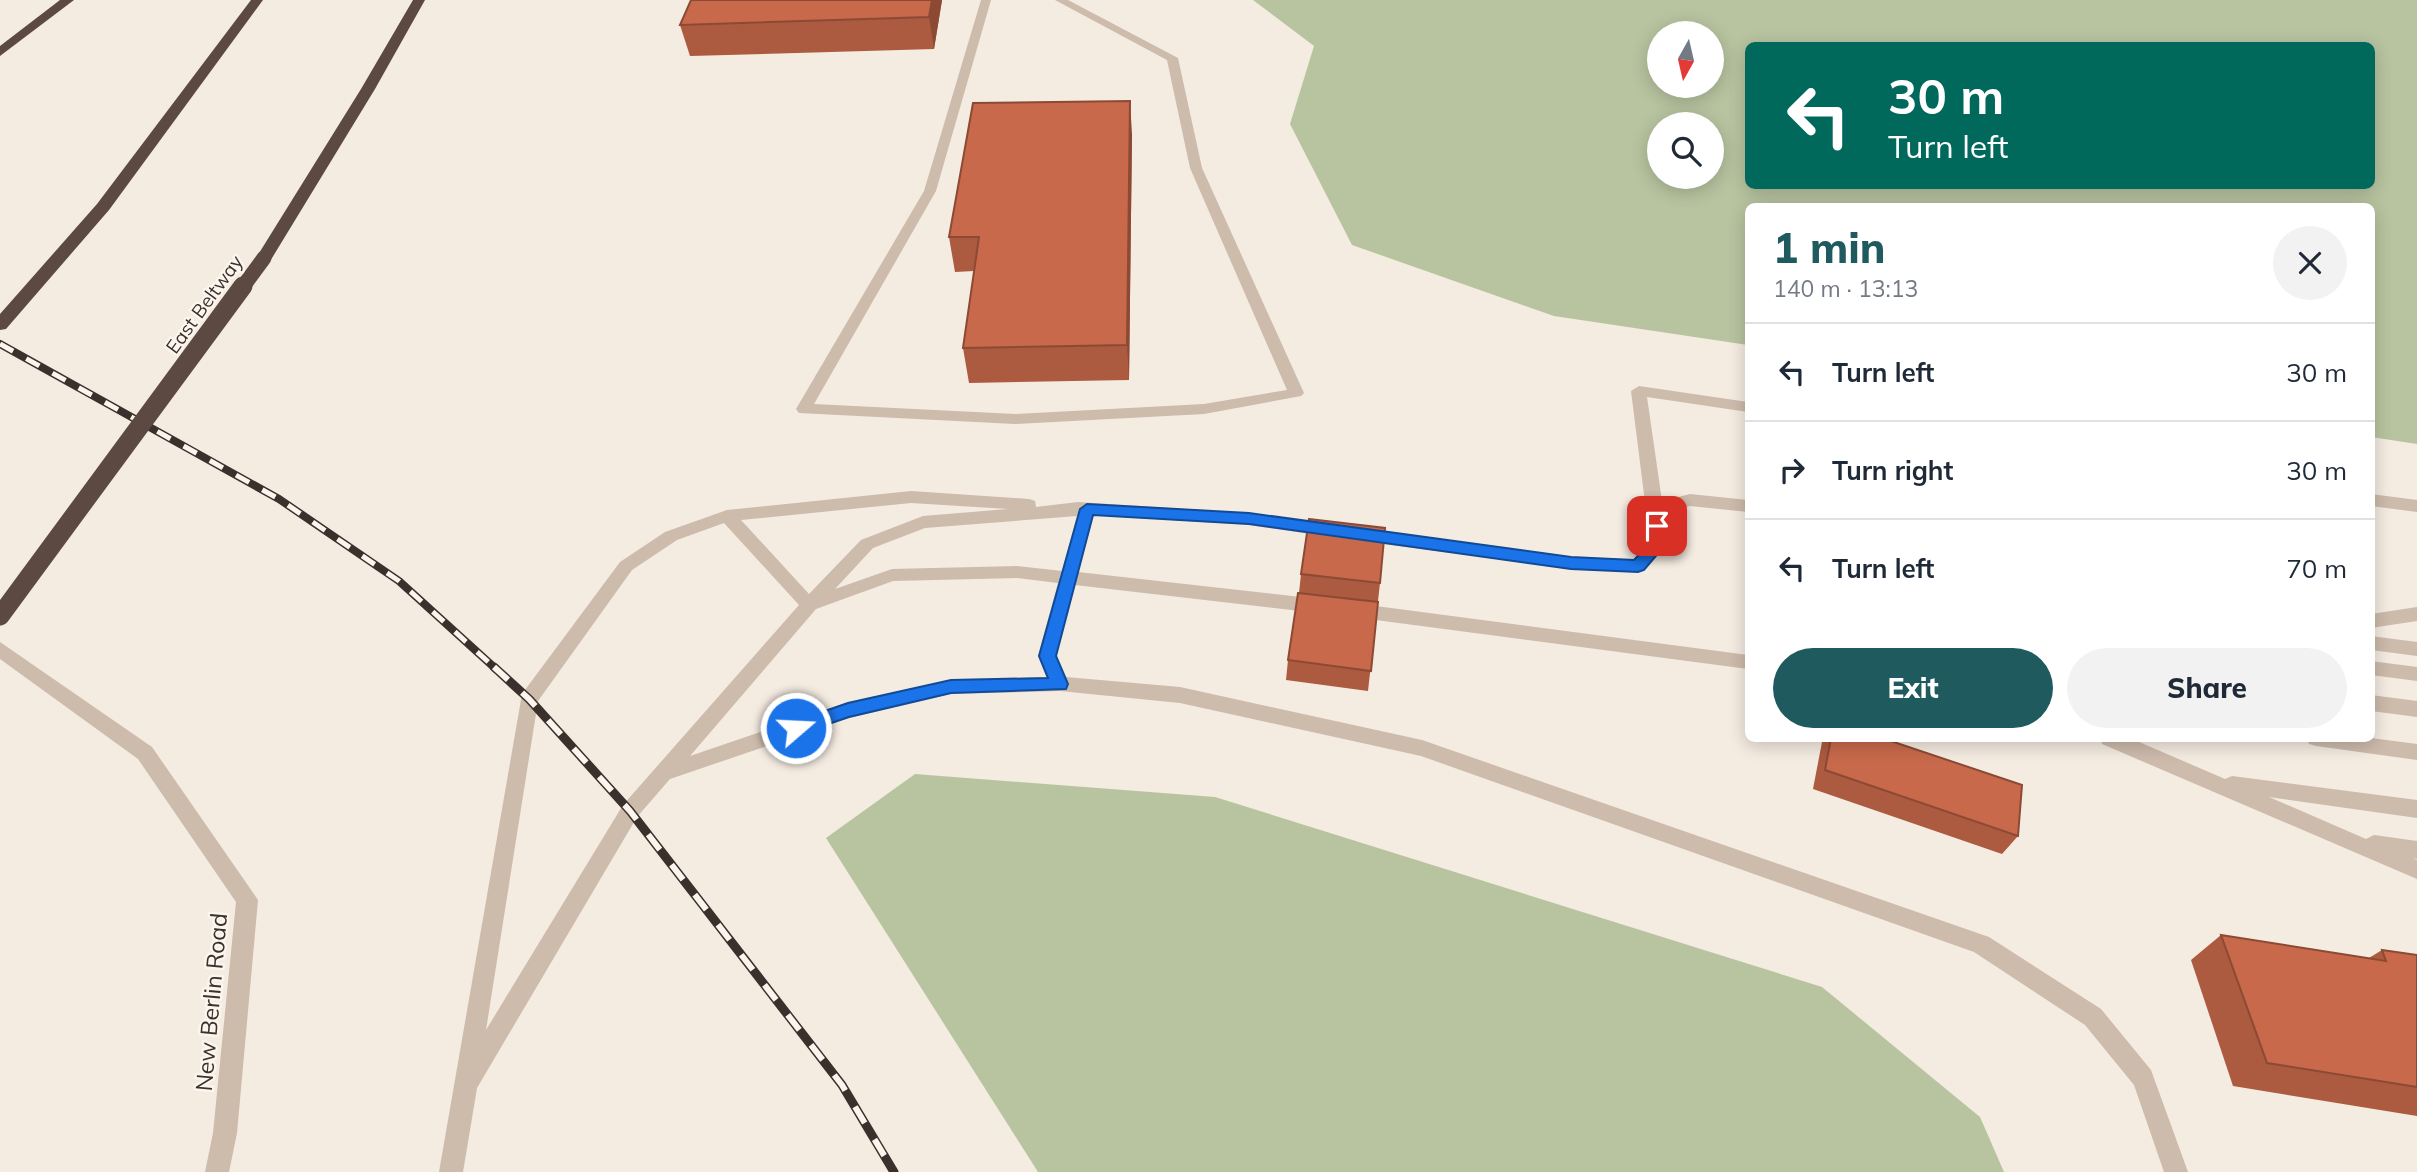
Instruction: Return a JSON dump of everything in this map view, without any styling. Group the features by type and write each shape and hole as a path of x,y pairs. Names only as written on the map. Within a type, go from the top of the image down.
{"highway":[{"path":"0,52 68,0"},
{"path":"0,325 103,207 257,0"},
{"name":"East Beltway","path":"0,617 264,258 368,89 419,0"}],"street":[{"path":"985,0 930,191 804,409 1015,419 1204,409 1296,393 1196,168 1172,58 1060,0"},
{"path":"451,1172 529,699 626,566 671,536 727,516 911,497 1249,519 1571,563 1638,566 1659,543 1639,391 1745,407"},
{"path":"1655,509 1690,500 1745,506"},
{"path":"2375,501 2417,506"},
{"path":"1060,684 1047,656 1087,509"},
{"path":"466,1084 630,811 809,606 867,544 923,522 1087,509"},
{"path":"727,516 809,606"},
{"path":"809,606 892,575 1017,572 1433,619 1745,662"},
{"path":"2379,620 2417,614"},
{"path":"2379,620 2417,622"},
{"path":"2375,644 2417,649"},
{"name":"New Berlin Road","path":"0,649 145,753 247,900 225,1133 216,1172"},
{"path":"2375,669 2417,674"},
{"path":"666,772 848,710 951,687 1060,684 1180,695 1422,748 1981,944 2093,1017 2143,1078 2176,1172"},
{"path":"2375,704 2417,709"},
{"path":"2118,742 2417,870"},
{"path":"2345,742 2417,752"},
{"path":"2207,780 2417,809"},
{"path":"2349,841 2417,850"}],"green space":[{"path":"1253,0 2417,0 2417,444 2375,438 2375,203 1745,203 1745,345 1554,316 1352,245 1290,124 1314,46"},
{"path":"915,774 1215,797 1822,987 1980,1117 2004,1172 1038,1172 826,838"}],"building":[{"path":"691,0 932,0 929,17 680,25"},
{"path":"1130,101 1127,345 963,348 979,237 949,237 973,103"},
{"path":"1309,519 1385,528 1380,583 1301,574"},
{"path":"1298,593 1378,602 1371,671 1288,660"},
{"path":"1830,742 1894,742 2022,785 2018,836 1825,770"},
{"path":"2221,935 2386,961 2382,950 2417,955 2417,1087 2267,1063"}],"railway":[{"path":"0,344 279,499 399,581 496,669"},
{"path":"494,667 529,699 630,811 842,1085 894,1172"}],"route":[{"path":"796,728 848,710 951,687 1060,684 1047,656 1087,509 1249,519 1571,563 1638,566 1659,543 1657,526"}]}
